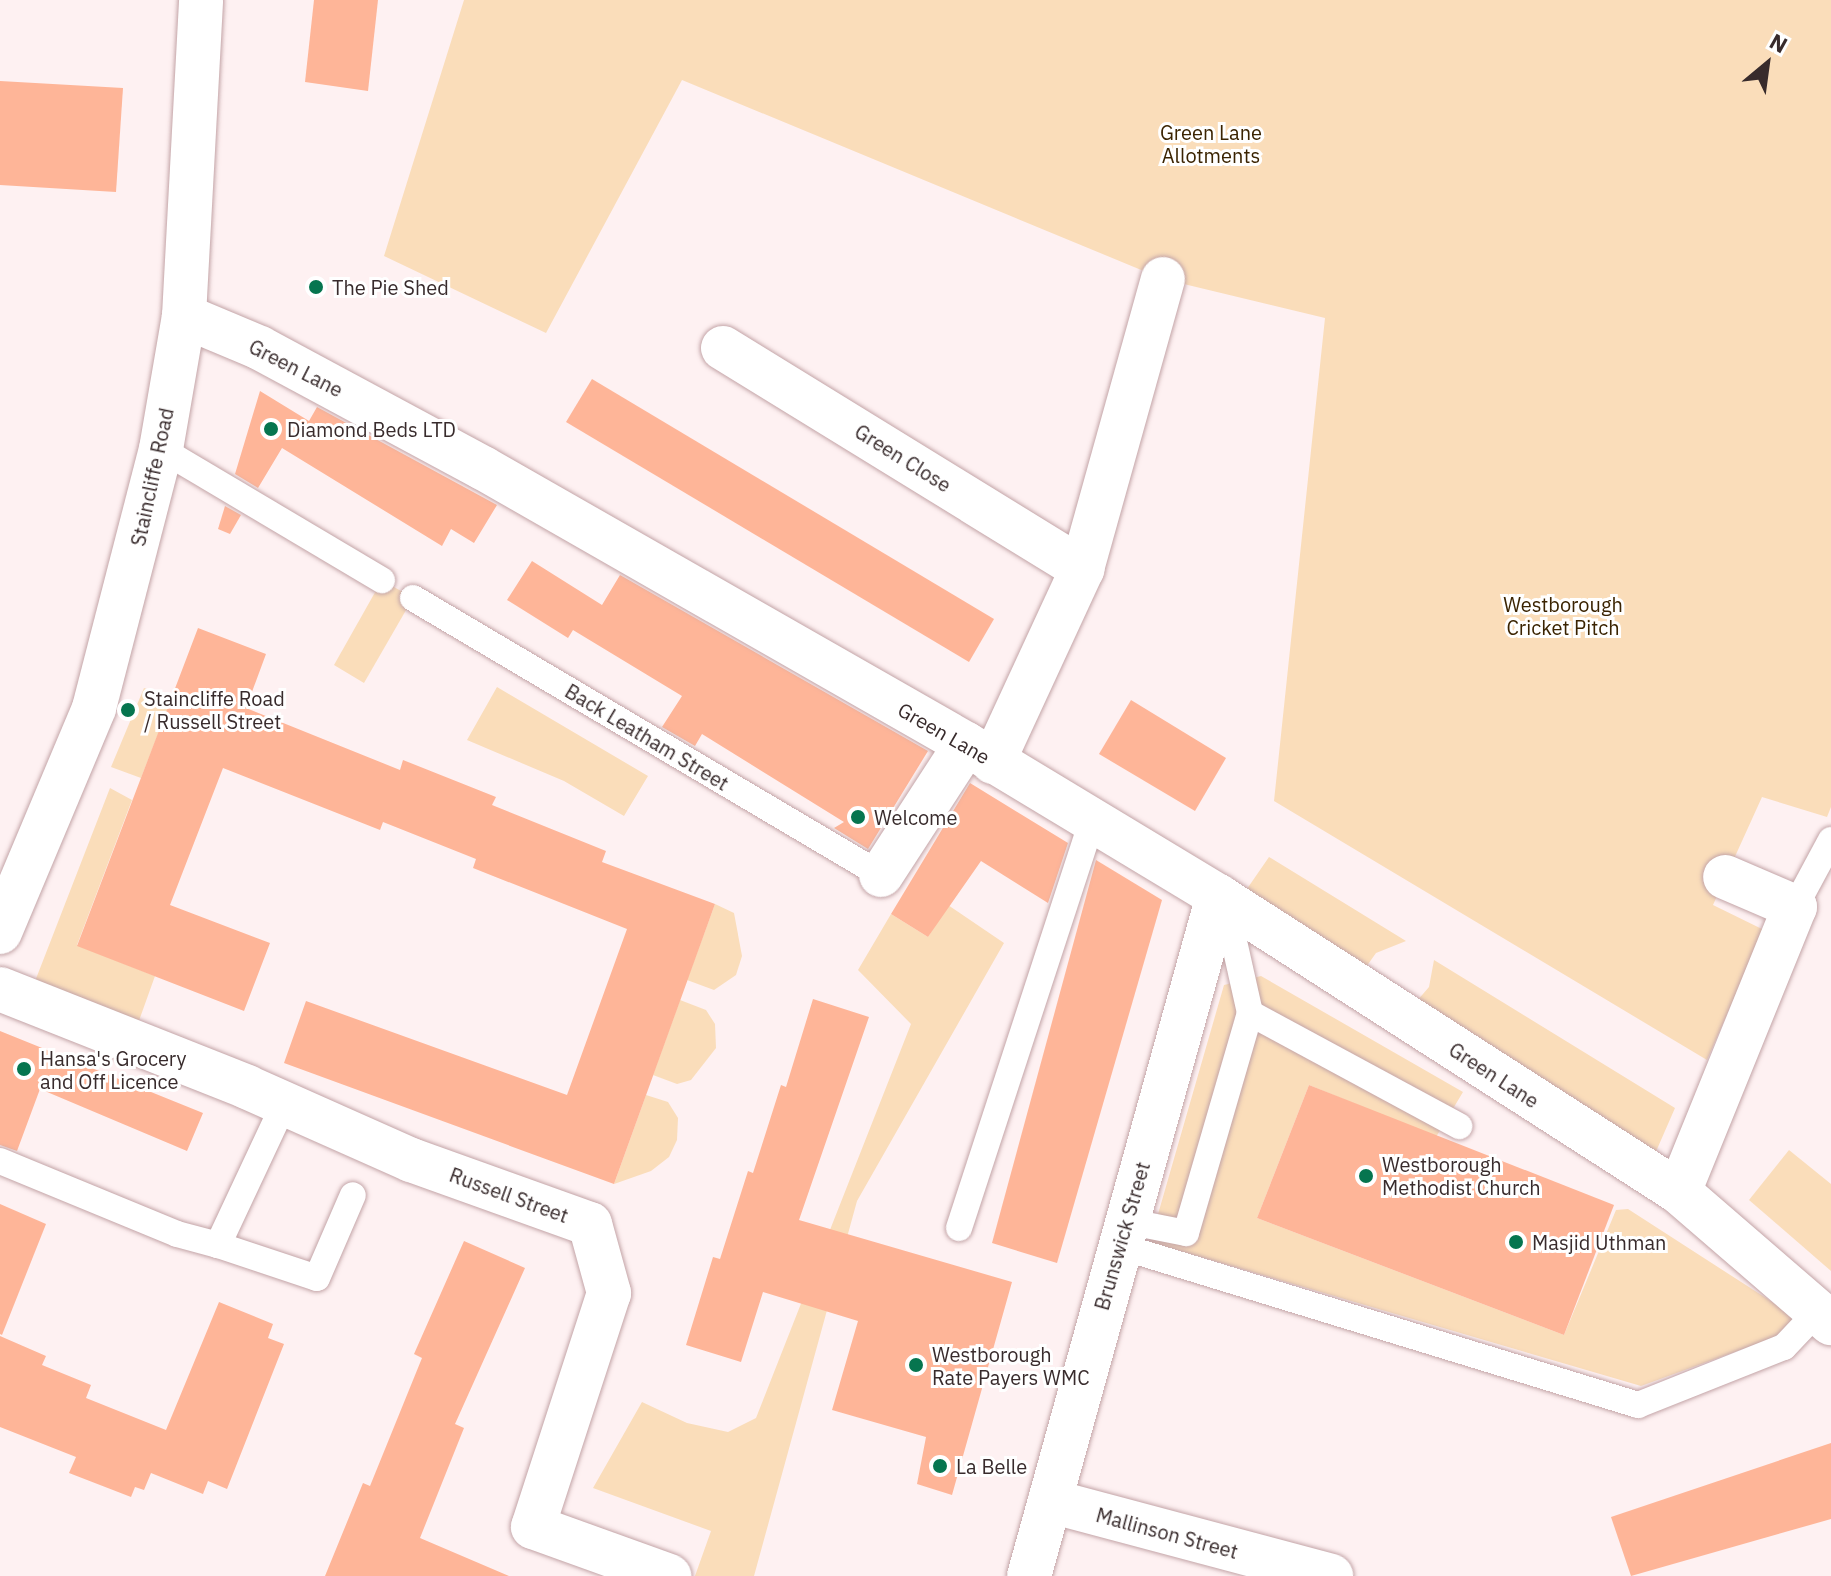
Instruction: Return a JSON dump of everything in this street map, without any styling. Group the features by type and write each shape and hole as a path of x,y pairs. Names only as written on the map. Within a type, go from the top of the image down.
{"street":[{"name":"Staincliffe Road","path":"0,932 94,708 161,449 184,316 201,0"},
{"path":"881,875 980,753 1082,569 1163,279"},
{"name":"Green Lane","path":"184,316 260,348 483,468 980,753 1222,898 1679,1192 1825,1317"},
{"name":"Green Close","path":"723,348 1082,569"},
{"path":"1679,1192 1795,907 1725,877"},
{"name":"Brunswick Street","path":"1029,1576 1122,1234 1222,898"},
{"name":"Russell Street","path":"0,989 284,1104 411,1160 590,1224 609,1293 533,1527 669,1576"},
{"name":"Mallinson Street","path":"1050,1501 1272,1569 1331,1576"}],"lane":[{"path":"161,449 382,580"},
{"name":"Back Leatham Street","path":"413,598 881,875"},
{"path":"959,1228 1092,821"},
{"path":"1795,907 1831,840"},
{"path":"1122,1234 1186,1233 1250,1013 1222,898"},
{"path":"1250,1013 1459,1126"},
{"path":"218,1245 284,1104"},
{"path":"0,1161 177,1234 317,1278 353,1195"},
{"path":"1122,1234 1638,1405 1784,1347 1825,1317"}],"green space":[{"name":"Westborough Cricket Pitch","path":"464,0 1831,0 1831,807 1827,817 1762,797 1713,905 1764,930 1707,1060 1274,801 1325,318 1163,279 682,80 546,333 384,256"},
{"path":"382,580 413,598 364,683 334,665"},
{"path":"497,687 648,776 624,816 564,781 467,740"},
{"path":"144,688 172,698 141,778 111,767"},
{"path":"110,788 132,800 77,945 155,976 136,1029 32,989"},
{"path":"1269,857 1406,941 1376,953 1359,977 1240,899"},
{"path":"715,904 734,913 742,956 736,975 714,990 687,980"},
{"path":"948,905 1004,943 857,1201 754,1576 695,1576 711,1531 593,1488 642,1402 687,1423 728,1432 756,1418 911,1024 858,970 891,914 928,937"},
{"path":"1434,960 1675,1108 1651,1163 1410,1009 1429,987"},
{"path":"1261,976 1463,1092 1436,1137 1309,1085 1257,1218 1564,1335 1616,1210 1628,1209 1800,1320 1773,1338 1641,1386 1150,1242 1224,985"},
{"path":"680,1000 706,1010 715,1024 716,1048 691,1080 677,1084 653,1075"},
{"path":"646,1095 668,1102 678,1118 677,1140 669,1157 651,1171 614,1184"},
{"path":"1789,1150 1831,1184 1831,1271 1749,1200"}],"building":[{"path":"314,0 378,0 368,91 305,82"},
{"path":"0,81 123,88 116,192 0,185"},
{"path":"592,379 994,619 969,662 566,422"},
{"path":"260,391 309,421 317,407 497,505 474,543 451,529 442,546 282,448 258,488 235,474"},
{"path":"225,506 241,515 230,534 218,529"},
{"path":"532,561 602,605 620,575 928,751 868,849 834,828 844,822 702,734 695,746 662,727 682,696 573,630 568,638 507,600"},
{"path":"198,628 266,654 246,708 400,770 403,760 496,797 492,805 606,851 602,862 715,904 614,1184 284,1063 306,1001 567,1095 627,929 473,868 476,859 383,822 380,830 223,768 170,905 270,943 244,1011 77,946"},
{"path":"1131,700 1226,758 1195,811 1099,754"},
{"path":"970,783 1068,843 1048,903 981,861 928,937 891,914"},
{"path":"1096,860 1162,900 1057,1263 992,1243"},
{"path":"813,999 869,1017 799,1220 1012,1282 952,1495 917,1484 926,1437 832,1410 858,1321 763,1292 741,1362 686,1345 713,1257 720,1259 748,1171 753,1173 781,1085 786,1087"},
{"path":"0,1031 203,1113 187,1151 40,1089 17,1151 0,1145"},
{"path":"1309,1085 1614,1205 1564,1335 1257,1218"},
{"path":"0,1204 46,1224 2,1335 0,1334"},
{"path":"464,1241 525,1268 455,1424 464,1428 420,1538 509,1576 325,1576 363,1483 370,1486 422,1358 414,1354"},
{"path":"219,1302 273,1324 268,1338 284,1344 227,1489 208,1481 203,1494 151,1473 144,1490 135,1487 131,1497 69,1473 76,1457 0,1427 0,1336 46,1356 42,1365 91,1385 86,1398 166,1430"},
{"path":"1831,1443 1831,1519 1631,1576 1611,1517"}],"place":[{"name":"The Pie Shed","path":"316,287"},
{"name":"Diamond Beds LTD","path":"271,429"},
{"name":"Staincliffe Road / Russell Street","path":"128,710"},
{"name":"Welcome","path":"858,817"},
{"name":"Hansa's Grocery and Off Licence","path":"24,1069"},
{"name":"Westborough Methodist Church","path":"1366,1176"},
{"name":"Masjid Uthman","path":"1516,1242"},
{"name":"Westborough Rate Payers WMC","path":"916,1365"},
{"name":"La Belle","path":"940,1466"}],"park label":[{"name":"Green Lane Allotments","path":"1211,144"}]}
